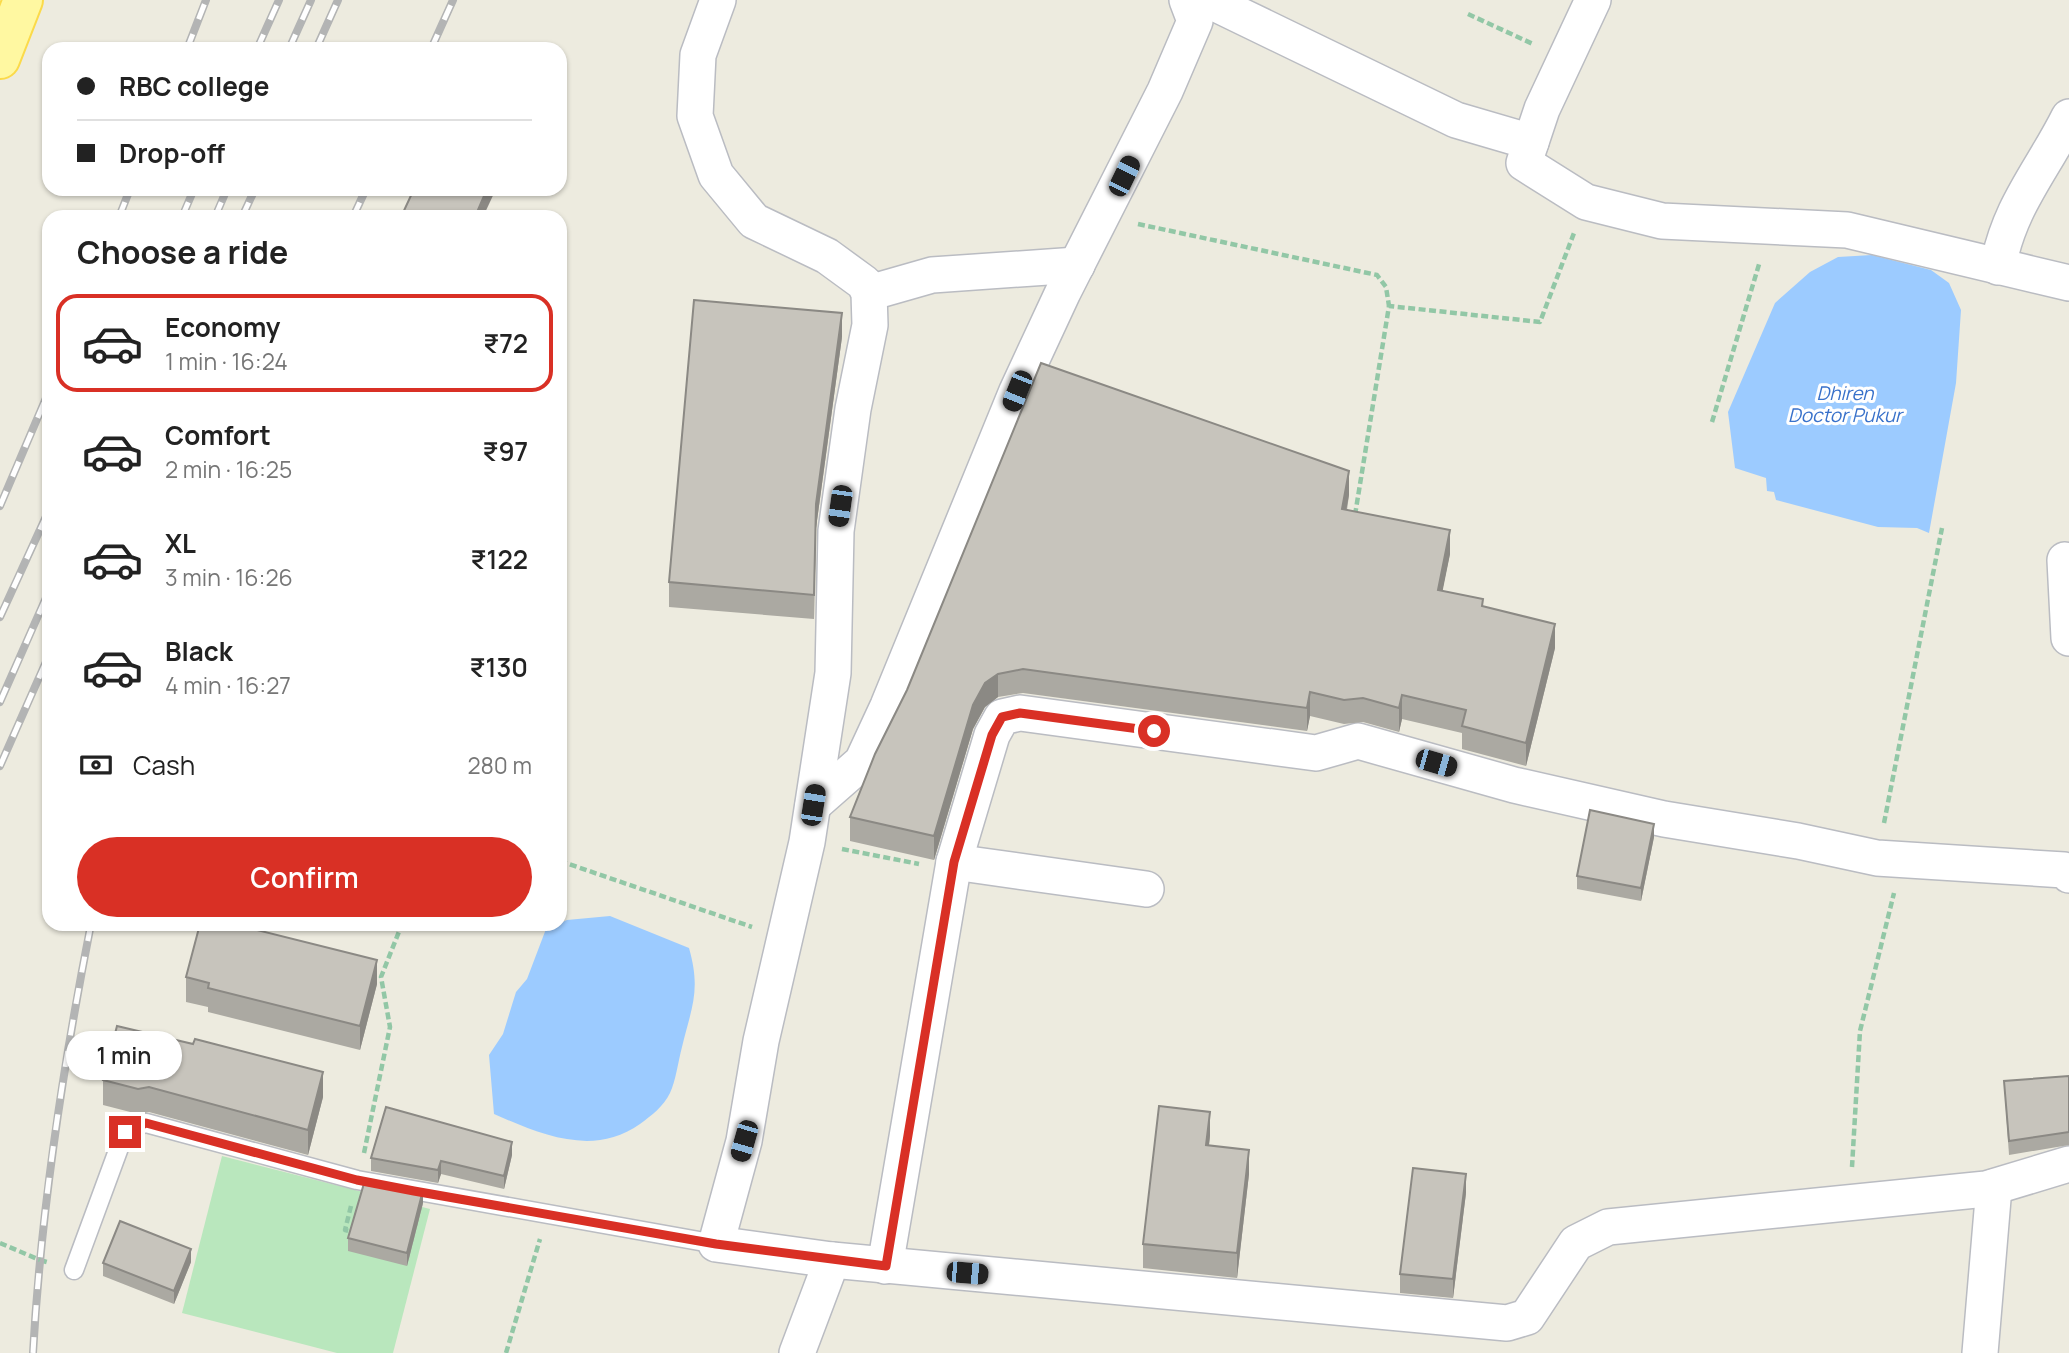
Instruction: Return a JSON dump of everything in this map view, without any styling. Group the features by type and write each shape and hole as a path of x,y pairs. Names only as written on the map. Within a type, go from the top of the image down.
{"main road":[{"path":"0,59 23,0"}],"street":[{"path":"718,0 698,55 695,116 716,175 754,221 827,256 864,283 869,293 870,325 853,409 836,531 833,673 807,842 761,1041 744,1141 716,1244 886,1266 1507,1323 1527,1317 1577,1243 1608,1227 1994,1187 2069,1164"},
{"path":"813,805 862,762 888,706 1017,391 1077,265 1166,91 1195,21 1187,0"},
{"path":"1208,0 1457,121 1531,142"},
{"path":"1592,0 1565,59 1524,163 1586,202 1662,221 1847,230 2069,284"},
{"path":"1998,267 2003,243 2019,201 2069,117"},
{"path":"869,293 932,275 1077,265"},
{"path":"2065,560 2069,638"},
{"path":"886,1266 953,866 992,735 1002,717 1020,713 1316,753 1358,741 1514,785 1664,820 1890,859 2064,870 2069,875"},
{"path":"953,866 1146,889"},
{"path":"1980,1353 1994,1187"},
{"path":"797,1353 832,1260"}],"lane":[{"path":"74,1270 123,1137 137,1125 146,1123 357,1180 716,1244"}],"path":[{"path":"1468,14 1565,59"},
{"path":"1389,306 1540,322 1586,202"},
{"path":"1103,216 1377,275 1386,287 1389,306 1354,523"},
{"path":"1712,422 1771,226"},
{"path":"1850,1203 1860,1031 1942,528"},
{"path":"807,842 953,866"},
{"path":"567,863 786,939"},
{"path":"357,1180 375,1113 390,1027 381,977 399,931"},
{"path":"506,1353 547,1215"},
{"path":"0,1243 40,1260"}],"green space":[{"path":"222,1156 430,1209 393,1353 337,1353 182,1313"}],"water":[{"name":"Dhiren Doctor Pukur","path":"1872,255 1931,270 1949,283 1961,310 1956,383 1929,533 1917,528 1878,527 1776,500 1774,492 1767,491 1766,478 1735,468 1728,412 1775,303 1810,272 1838,257"},
{"path":"610,916 689,948 693,963 695,987 692,1009 672,1088 667,1098 640,1124 622,1134 604,1139 586,1141 549,1135 494,1114 489,1055 503,1034 516,992 527,979 545,931 567,931 567,920"}],"building":[{"path":"411,196 484,196 478,210 404,210"},
{"path":"694,300 842,313 816,504 814,595 669,582"},
{"path":"1041,363 1349,471 1342,509 1450,530 1438,590 1483,599 1482,606 1555,624 1526,743 1462,726 1466,710 1402,695 1399,708 1363,698 1344,700 1310,692 1307,708 1023,669 998,674 985,683 973,705 934,836 850,817 875,754 907,690"},
{"path":"1590,810 1654,824 1641,888 1577,876"},
{"path":"198,931 261,931 377,960 360,1026 208,988 209,983 186,977"},
{"path":"117,1026 193,1044 195,1039 323,1072 308,1130 149,1087 138,1089 103,1080"},
{"path":"2069,1076 2069,1132 2009,1141 2004,1081"},
{"path":"1159,1106 1210,1112 1206,1145 1249,1150 1237,1253 1143,1244"},
{"path":"386,1107 512,1142 504,1176 441,1161 438,1170 371,1158"},
{"path":"1413,1168 1466,1174 1453,1279 1400,1274"},
{"path":"365,1180 423,1190 407,1253 348,1238"},
{"path":"120,1221 191,1249 174,1291 103,1263"}],"railway":[{"path":"190,42 206,0"},
{"path":"260,42 279,0"},
{"path":"292,42 311,0"},
{"path":"319,42 338,0"},
{"path":"434,42 453,0"},
{"path":"122,210 127,196"},
{"path":"185,210 191,196"},
{"path":"218,210 224,196"},
{"path":"245,210 252,196"},
{"path":"356,210 363,196"},
{"path":"0,506 42,407"},
{"path":"0,617 42,525"},
{"path":"0,702 42,607"},
{"path":"0,766 42,671"},
{"path":"33,1353 54,1138 90,931"}],"route":[{"path":"125,1132 146,1123 357,1180 716,1244 886,1266 954,862 992,735 1002,717 1020,713 1154,731"}]}
